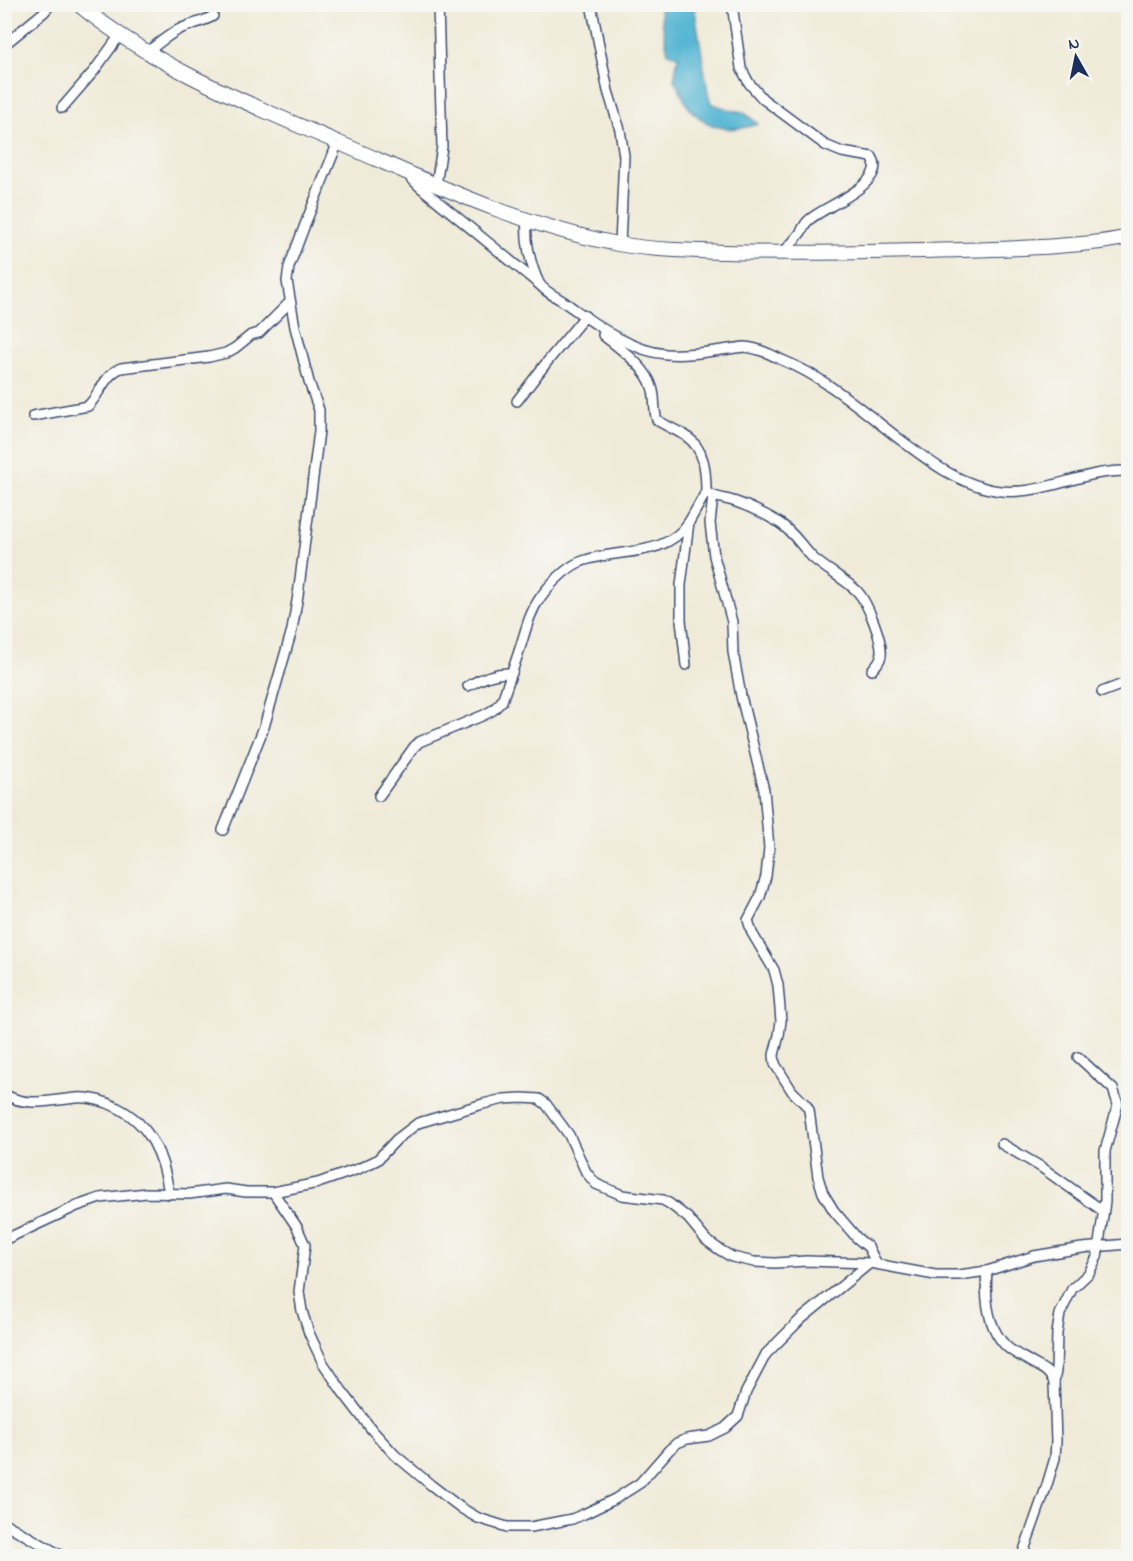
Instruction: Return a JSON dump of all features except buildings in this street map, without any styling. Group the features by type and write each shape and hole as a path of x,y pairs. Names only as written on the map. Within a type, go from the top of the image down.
{"highway":[{"path":"78,4 93,17 147,52 234,98 406,173 527,220 620,244 678,250 804,253 1020,249 1128,237"}],"street":[{"path":"4,45 51,4"},
{"path":"436,185 442,147 438,4"},
{"path":"591,4 608,91 620,130 624,156 620,244"},
{"path":"732,4 741,69 763,99 825,145 842,152 872,157 874,160 875,166 866,182 850,195 808,220 783,253"},
{"path":"147,52 183,27 213,16"},
{"path":"62,108 94,71 120,35"},
{"path":"223,830 264,726 292,630 298,595 319,431 319,410 309,382 295,327 287,281 289,267 338,142"},
{"path":"406,173 540,285 614,336 664,354 754,348 793,364 835,389 941,470 987,488 1006,492 1026,492 1100,474 1128,471"},
{"path":"527,220 526,235 529,252 540,285"},
{"path":"800,233 804,253"},
{"path":"33,416 88,406 99,393 107,378 121,368 208,357 231,351 264,329 290,302"},
{"path":"517,401 585,316"},
{"path":"594,324 598,331 641,368 652,386 657,420 687,437 699,450 706,470 714,556 732,622 733,652 741,696 764,790 769,848 767,867 760,897 748,920 752,933 774,970 778,985 781,1021 774,1059 792,1092 806,1104 818,1178 826,1200 868,1248 873,1264"},
{"path":"379,796 419,742 484,716 502,701 531,614 540,598 559,578 582,561 647,550 669,542 679,534 709,494"},
{"path":"709,494 736,501 777,521 788,529 812,557 859,593 870,612 881,649 880,660 872,670"},
{"path":"686,665 680,608 688,522"},
{"path":"468,687 488,677 512,673"},
{"path":"1102,692 1128,682"},
{"path":"1022,1557 1055,1458 1054,1382 1060,1314 1072,1289 1089,1273 1097,1257 1105,1202 1106,1143 1118,1104 1113,1089 1078,1057"},
{"path":"4,1094 14,1100 38,1103 80,1098 99,1100 127,1112 140,1123 162,1159 169,1194"},
{"path":"4,1240 77,1206 100,1198 147,1193 189,1194 226,1189 273,1192 318,1183 358,1170 377,1160 397,1139 418,1123 504,1099 522,1098 539,1099 546,1104 560,1121 576,1148 586,1172 596,1184 622,1195 663,1200 688,1218 706,1240 732,1257 754,1262 806,1261 873,1264 935,1275 959,1275 987,1271 1034,1256 1128,1244"},
{"path":"1002,1144 1041,1167 1103,1211"},
{"path":"273,1192 297,1227 305,1245 299,1292 302,1311 323,1363 342,1391 395,1455 431,1485 461,1509 478,1518 507,1527 531,1527 572,1520 615,1499 640,1483 677,1443 709,1436 725,1428 738,1416 746,1392 766,1354 800,1320 873,1264"},
{"path":"987,1271 986,1298 999,1337 1007,1347 1049,1374 1054,1382"},
{"path":"4,1523 62,1557"}],"water":[{"path":"659,5 694,5 711,103 729,110 743,112 758,124 743,128 721,128 707,123 691,110 674,80 678,56 668,53"}]}
